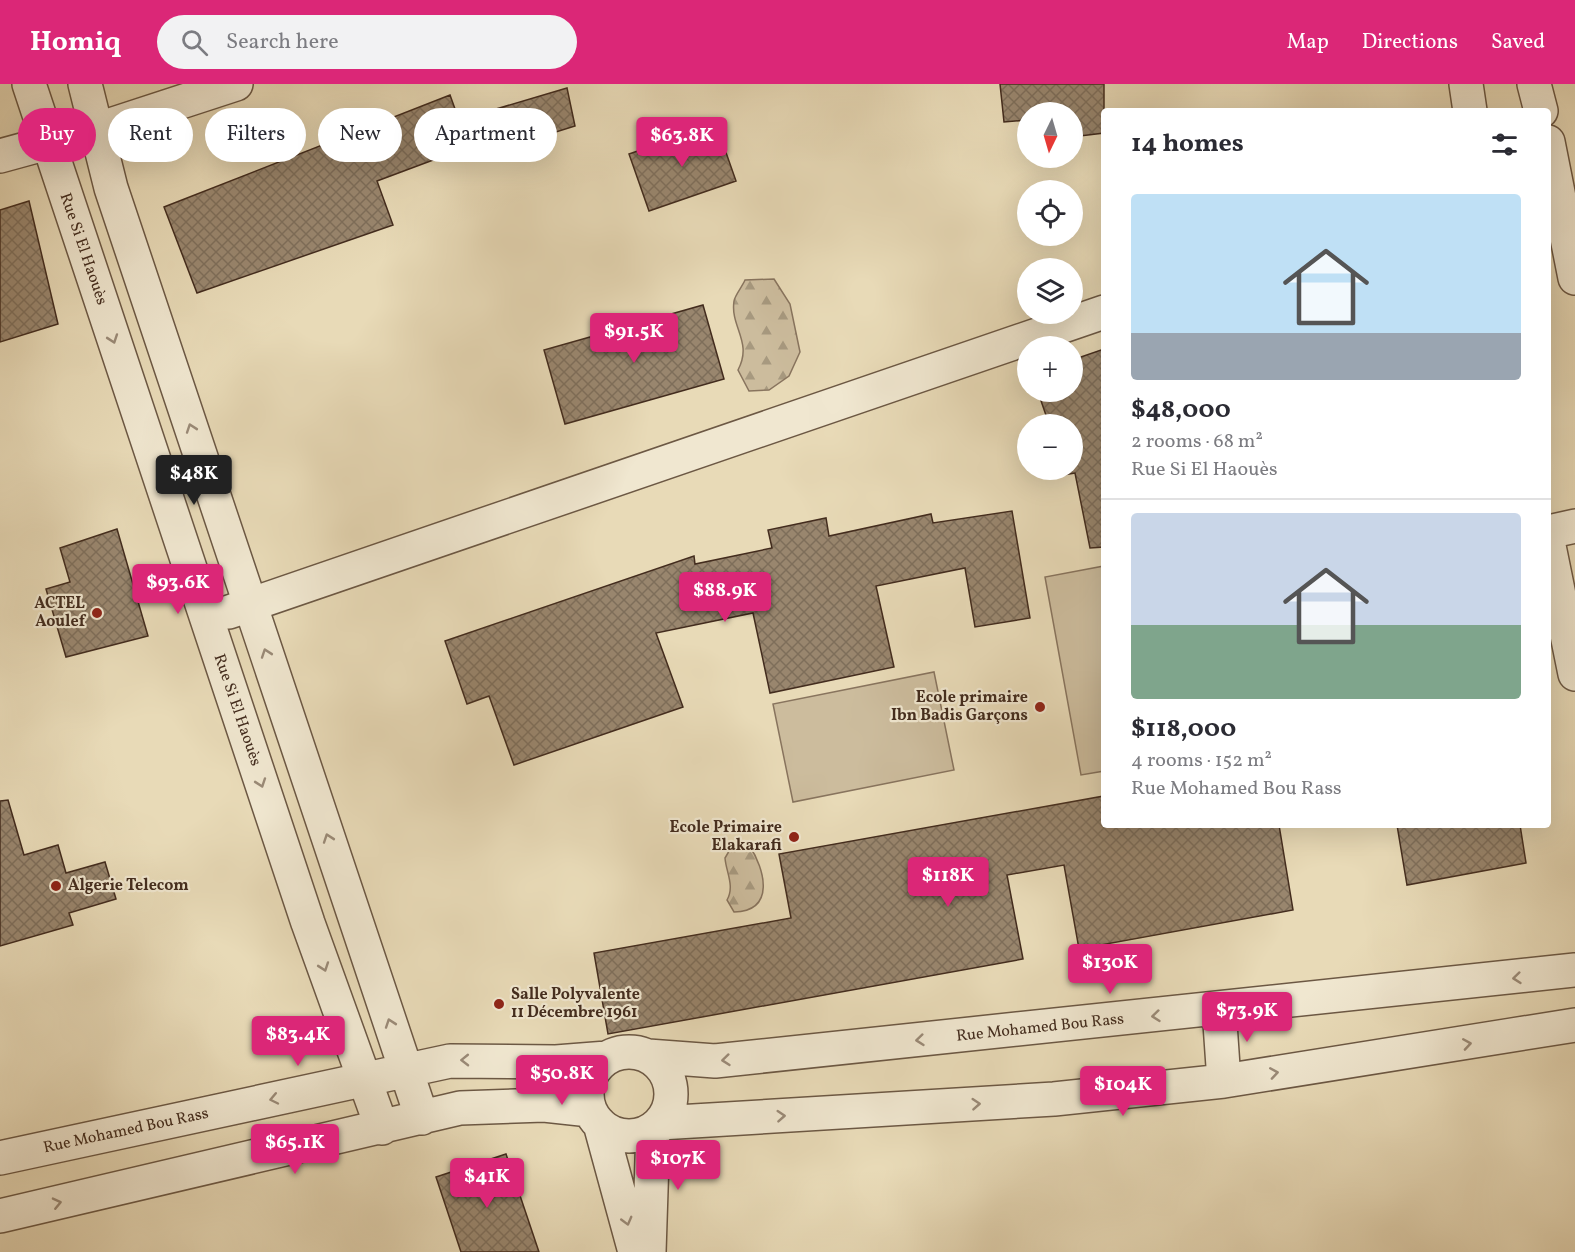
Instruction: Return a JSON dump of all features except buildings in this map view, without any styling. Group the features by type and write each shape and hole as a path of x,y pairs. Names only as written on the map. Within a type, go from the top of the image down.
{"street":[{"name":"Rue Si El Haouès","path":"29,84 36,108"},
{"path":"85,84 90,108"},
{"path":"96,129 236,84"},
{"path":"1466,84 1470,108"},
{"path":"1534,84 1540,108"},
{"path":"96,133 111,188 422,1118"},
{"path":"0,156 18,151"},
{"path":"1551,154 1571,231 1575,278"},
{"name":"Rue Si El Haouès","path":"53,162 308,923 382,1128"},
{"path":"207,620 1101,313"},
{"path":"164,491 207,474"},
{"path":"1551,531 1575,526"},
{"path":"1551,573 1555,616 1575,674"},
{"name":"Rue Mohamed Bou Rass","path":"648,1056 715,1061 1575,970"},
{"path":"1219,1009 1224,1081"},
{"path":"657,1126 1054,1099 1224,1081 1575,1025"},
{"path":"0,1216 460,1108 544,1105 595,1117 612,1132 626,1136 640,1135 657,1126 668,1113 672,1100 671,1086 667,1074 659,1063 648,1056 634,1052 620,1052 600,1064 589,1080 587,1100 595,1117 635,1252"},
{"name":"Rue Mohamed Bou Rass","path":"0,1158 450,1061 556,1062 607,1058"},
{"path":"650,1252 657,1126"}],"green space":[{"path":"774,279 790,304 800,352 789,376 769,390 749,391 738,370 743,351 735,319 734,301 745,280"},
{"path":"1101,567 1101,772 1081,775 1045,577"},
{"path":"934,672 954,770 793,802 773,704"},
{"path":"749,845 762,876 761,897 747,910 734,912 727,900 730,884 725,858 732,846"}],"place":[{"name":"ACTEL Aoulef","path":"97,613"},
{"name":"Ecole primaire Ibn Badis Garçons","path":"1040,707"},
{"name":"Ecole Primaire Elakarafi","path":"794,837"},
{"name":"Algerie Telecom","path":"56,886"},
{"name":"Salle Polyvalente 11 Décembre 1961","path":"499,1004"}]}
